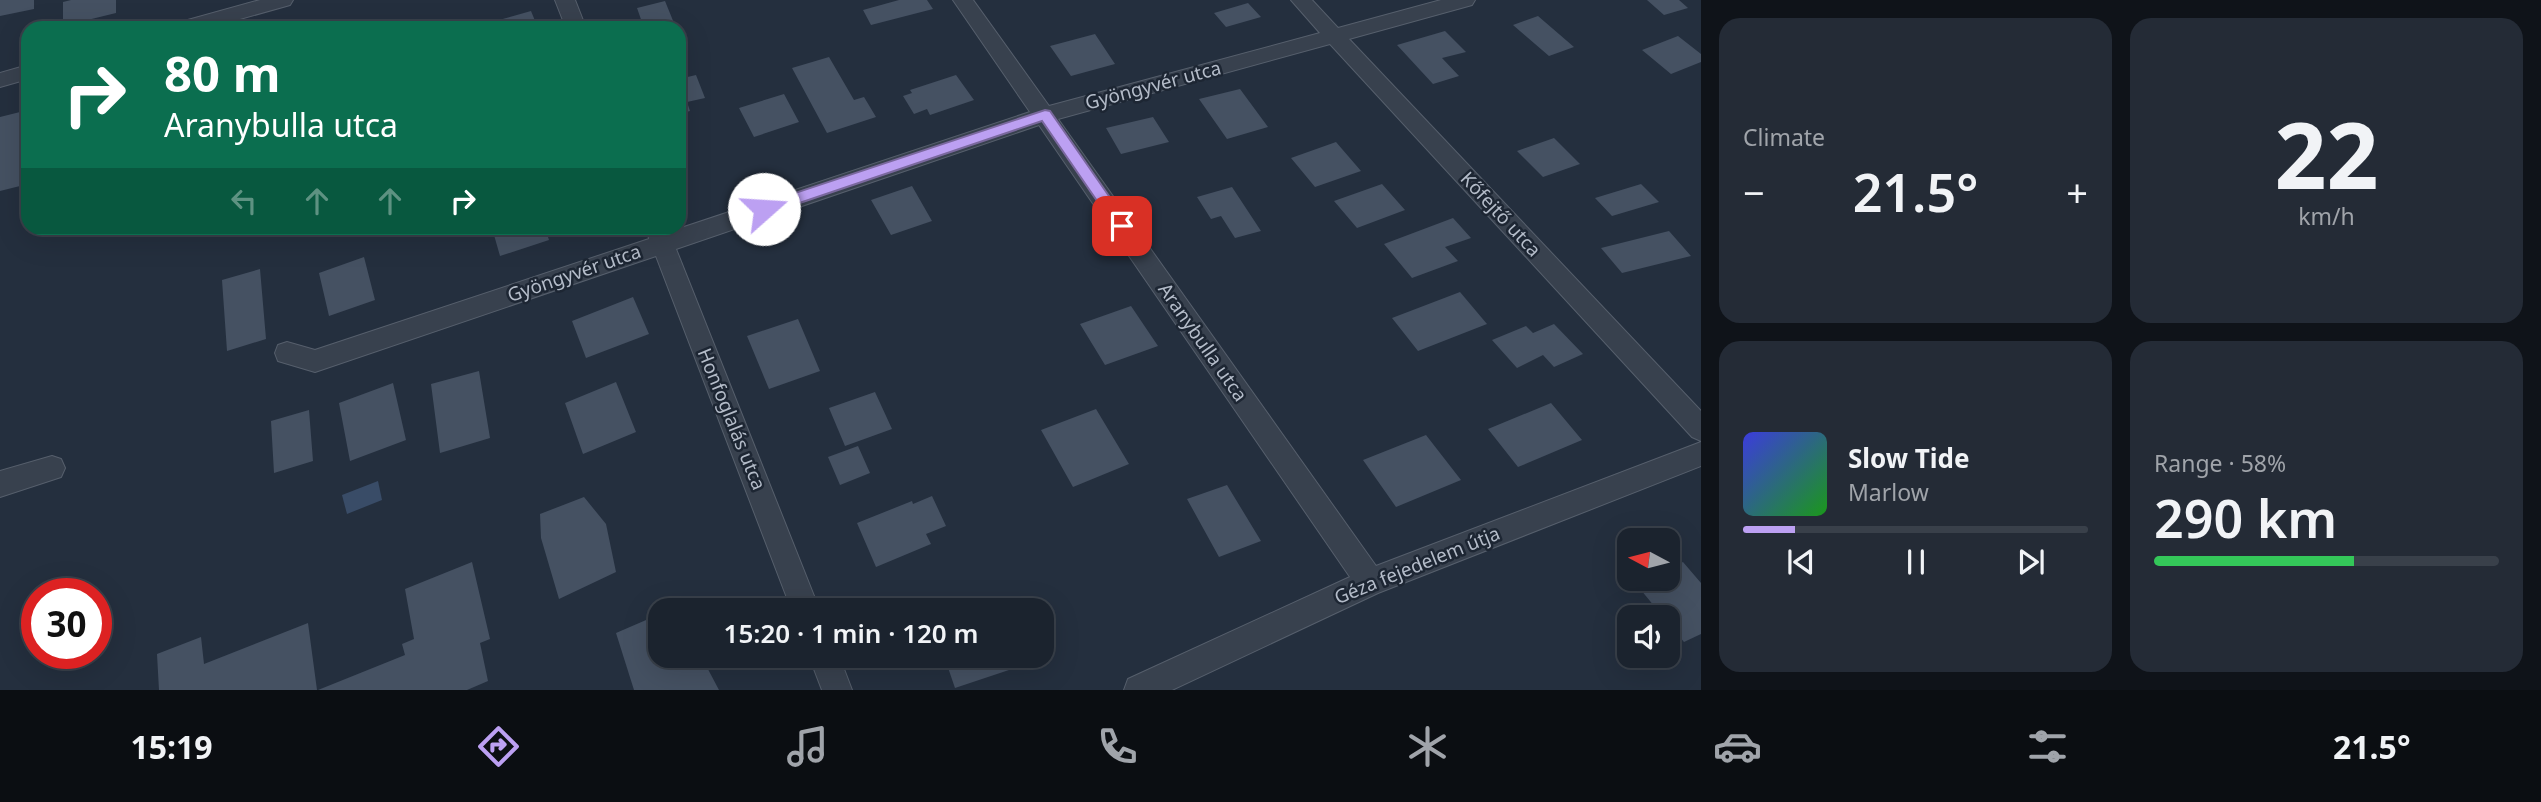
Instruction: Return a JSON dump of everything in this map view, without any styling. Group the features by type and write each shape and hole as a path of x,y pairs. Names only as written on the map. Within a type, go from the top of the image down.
{"street":[{"path":"209,21 284,0"},
{"path":"565,0 573,21"},
{"name":"Aranybulla utca","path":"963,0 1370,582"},
{"name":"Kőfejtő utca","path":"1301,0 1701,429"},
{"name":"Gyöngyvér utca","path":"686,227 1045,115 1465,0"},
{"path":"0,80 21,74"},
{"name":"Gyöngyvér utca","path":"287,353 316,361 659,235"},
{"name":"Honfoglalás utca","path":"659,235 801,598"},
{"name":"Géza fejedelem útja","path":"1139,690 1370,582 1701,454"},
{"path":"0,484 52,468"},
{"path":"829,668 837,690"}],"water":[{"path":"378,481 382,500 347,514 342,495"}],"building":[{"path":"0,0 34,0 34,9 0,16"},
{"path":"116,0 116,13 83,21 63,21 63,2"},
{"path":"899,0 927,0 933,9 871,25 863,10"},
{"path":"1647,0 1679,0 1688,8 1664,15"},
{"path":"665,1 673,21 642,21 637,8"},
{"path":"1248,3 1261,17 1226,27 1214,13"},
{"path":"531,11 535,21 499,21"},
{"path":"1538,16 1574,47 1549,56 1513,25"},
{"path":"1445,31 1466,52 1442,58 1459,76 1433,84 1397,45"},
{"path":"1095,34 1115,64 1071,76 1050,46"},
{"path":"1678,36 1701,54 1701,62 1671,74 1642,50"},
{"path":"829,57 854,100 864,97 876,117 827,133 792,68"},
{"path":"696,75 705,98 687,102 690,111 686,112 686,77"},
{"path":"956,75 974,100 930,115 927,109 914,114 903,96 912,93 910,90"},
{"path":"1240,89 1268,127 1227,139 1199,99"},
{"path":"784,94 799,122 754,137 739,108"},
{"path":"21,112 21,186 0,191 0,117"},
{"path":"1153,117 1169,142 1121,154 1106,128"},
{"path":"1554,138 1580,164 1543,177 1517,151"},
{"path":"1336,142 1361,171 1315,187 1291,158"},
{"path":"1382,184 1405,210 1357,228 1334,201"},
{"path":"1641,184 1659,202 1612,216 1595,198"},
{"path":"912,186 932,221 891,235 871,200"},
{"path":"1232,187 1261,231 1235,238 1221,216 1211,219 1197,197"},
{"path":"1453,218 1471,238 1445,247 1458,261 1412,278 1384,244"},
{"path":"1669,231 1691,256 1622,273 1601,248"},
{"path":"494,235 547,235 549,240 500,256"},
{"path":"364,257 375,300 329,316 319,273"},
{"path":"260,269 266,339 227,351 222,280"},
{"path":"1460,292 1487,324 1418,351 1392,318"},
{"path":"633,297 649,334 586,358 572,321"},
{"path":"1131,306 1158,346 1105,365 1080,324"},
{"path":"798,319 820,371 769,389 747,336"},
{"path":"1554,324 1583,354 1554,367 1543,355 1517,368 1492,340 1526,326 1533,333"},
{"path":"479,371 490,438 440,453 431,384"},
{"path":"616,382 636,432 583,454 565,403"},
{"path":"393,383 406,440 350,461 339,403"},
{"path":"875,392 892,429 845,446 829,408"},
{"path":"1551,403 1582,440 1518,467 1488,429"},
{"path":"1096,409 1129,464 1073,487 1041,430"},
{"path":"309,410 313,461 274,473 271,421"},
{"path":"1426,435 1461,480 1396,507 1363,460"},
{"path":"858,446 870,473 840,485 828,457"},
{"path":"1227,485 1261,541 1219,557 1187,499"},
{"path":"932,496 946,526 926,534 931,544 876,567 857,523"},
{"path":"584,497 606,524 616,572 559,599 541,538 540,514"},
{"path":"472,562 490,639 480,643 488,681 467,690 318,690 405,655 402,644 414,639 405,589"},
{"path":"1683,562 1701,583 1701,634 1684,642 1680,637 1680,605 1653,605 1643,592 1680,592 1680,563"},
{"path":"648,619 648,668 707,668 719,690 634,690 616,633"},
{"path":"308,623 317,690 159,690 157,654 201,637 204,664"},
{"path":"948,668 1015,668 955,688"}],"route":[{"path":"764,209 1045,115 1122,226"}]}
